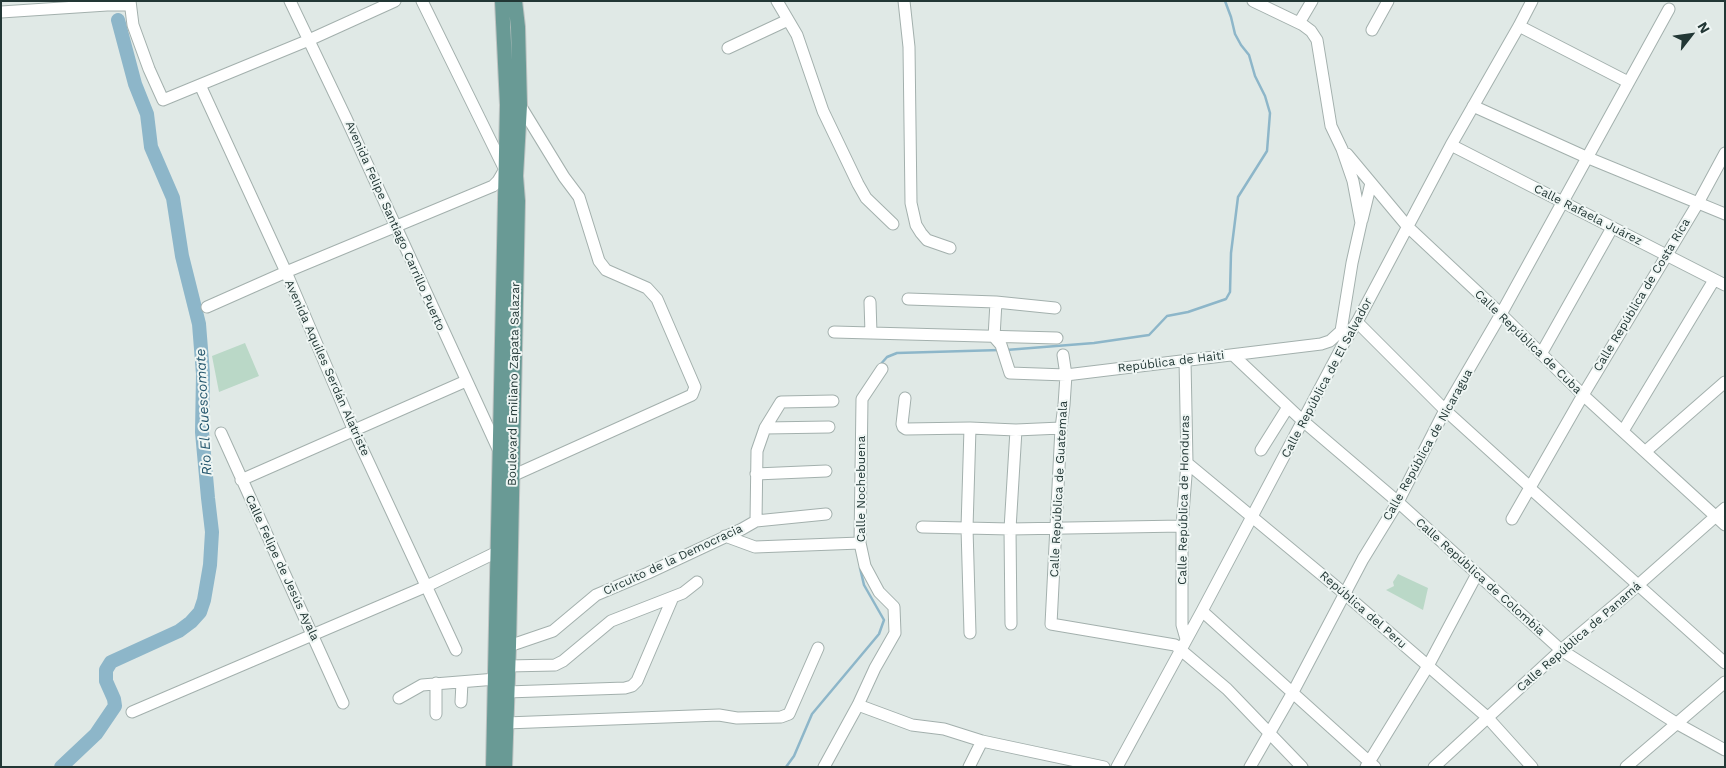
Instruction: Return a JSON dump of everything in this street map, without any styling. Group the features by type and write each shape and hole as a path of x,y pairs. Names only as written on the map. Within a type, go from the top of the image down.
{"main road":[{"name":"Boulevard Emiliano Zapata Salazar","path":"493,767 499,451 509,162 502,1"},
{"name":"Boulevard Emiliano Zapata Salazar","path":"505,767 510,646 518,201 516,176 509,162 520,105 518,27 515,1"}],"street":[{"name":"Avenida Felipe Santiago Carrillo Puerto","path":"290,1 499,451"},
{"path":"1,12 128,4 133,25 149,69 163,100 309,40 395,1"},
{"path":"207,307 493,186 498,182 509,162 422,1"},
{"path":"777,1 803,49 823,111 839,148 866,198 893,224"},
{"path":"897,1 902,48"},
{"path":"904,1 909,47 911,203 916,225 927,240 950,248"},
{"path":"1253,1 1299,23 1311,31 1317,40 1331,126 1342,149 1353,181 1361,223"},
{"path":"1299,23 1312,1"},
{"path":"1372,30 1388,1"},
{"name":"Calle República de El Salvador","path":"1117,767 1341,349 1344,334 1357,322 1451,145 1532,1"},
{"name":"Calle República de Nicaragua","path":"1250,767 1363,559 1398,502 1445,410 1501,314 1668,9"},
{"path":"728,48 788,20"},
{"path":"1519,26 1628,82"},
{"name":"Avenida Aquiles Serdán Alatriste","path":"200,85 286,272 354,431 456,650"},
{"path":"512,476 692,395 695,387 657,299 647,288 606,270 599,261 578,197 520,105"},
{"path":"1473,106 1586,157 1725,214"},
{"name":"Calle Rafaela Juárez","path":"1451,145 1720,282"},
{"name":"Calle República de Cuba","path":"1342,149 1408,227 1501,314 1583,395 1725,524"},
{"name":"Calle República de Costa Rica","path":"1512,518 1698,203 1725,153"},
{"path":"1330,341 1344,334 1352,263 1371,183"},
{"path":"1541,354 1612,228"},
{"path":"1623,431 1720,282"},
{"path":"908,299 996,302 1055,308"},
{"path":"870,302 871,333"},
{"path":"996,302 998,341"},
{"path":"1357,322 1445,410 1725,663"},
{"path":"834,332 998,341 1057,338"},
{"name":"República de Haiti","path":"998,341 1010,374 1066,375 1321,344 1330,341"},
{"path":"1330,341 1338,343 1341,349"},
{"name":"Calle República de Guatemala","path":"1063,355 1066,375 1061,428 1052,624 1175,645 1184,644"},
{"name":"Calle República de Colombia","path":"1233,355 1303,421 1398,502 1561,650 1676,722 1725,750"},
{"name":"Calle República de Honduras","path":"1184,644 1182,625 1182,526 1187,463 1185,360"},
{"name":"Calle Nochebuena","path":"824,767 895,633 894,607 879,592 865,566 860,543 862,399 882,370"},
{"path":"241,480 466,381"},
{"path":"1646,451 1725,382"},
{"path":"905,398 902,424 903,428 906,429 970,428 1016,430 1061,428"},
{"name":"Circuito de la Democracia","path":"510,646 553,631 596,595 648,573 756,521 757,451 765,428 781,402 833,401"},
{"path":"1260,450 1288,407"},
{"path":"765,428 829,427"},
{"path":"970,428 967,528 970,632"},
{"path":"1011,624 1010,529 1016,430"},
{"name":"Calle Felipe de Jesús Ayala","path":"221,433 343,703"},
{"name":"República del Peru","path":"1187,463 1345,594 1487,717 1532,767"},
{"path":"756,474 826,471"},
{"name":"Calle República de Panamá","path":"1434,767 1561,650 1639,585 1725,508"},
{"path":"756,521 826,514"},
{"path":"922,527 1010,529 1182,526"},
{"path":"726,536 755,547 860,543"},
{"path":"132,712 313,636 427,586 497,552 511,552"},
{"path":"1202,611 1370,765 1428,666 1476,574"},
{"path":"508,666 555,665 563,661 611,621 683,593 697,582"},
{"path":"507,692 625,688 632,686 637,681 673,597"},
{"path":"1184,644 1302,767"},
{"path":"506,723 719,715 737,718 782,717 789,714 818,648"},
{"path":"399,698 422,685 496,679"},
{"path":"460,702 462,682"},
{"path":"1626,767 1676,722 1725,682"},
{"path":"436,683 436,714"},
{"path":"858,705 912,724 944,729 982,741 1104,767"},
{"path":"969,767 982,741"}],"green space":[{"path":"245,343 259,376 219,392 212,356"},
{"path":"1398,574 1428,588 1423,610 1386,590 1394,586 1393,582"}],"waterway":[{"path":"1006,350 1094,343 1149,335 1167,316 1188,312 1226,299 1230,292 1231,253 1238,197 1267,151 1270,113 1265,96 1255,76 1249,55 1235,34 1225,1"},
{"name":"Rio El Cuescomate","path":"61,767 96,734 115,706 106,681 106,670 111,662 179,631 191,622 200,612 210,565 212,532 202,432 203,374 199,324 182,256 173,198 151,147 147,114 135,84 118,20"},
{"path":"880,365 887,357 897,353 1000,350"},
{"path":"786,767 794,756 812,714 879,634 884,620 864,585 860,568"}]}
